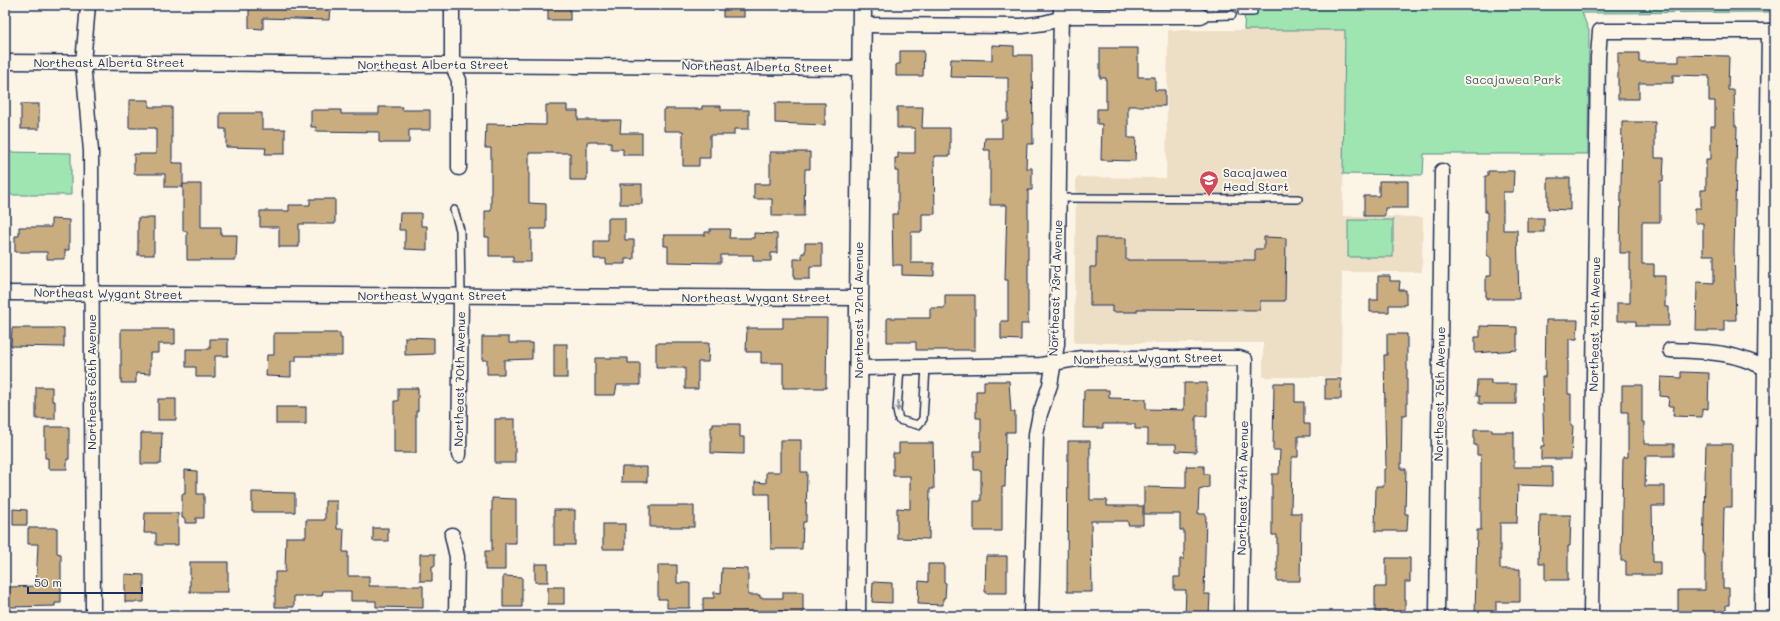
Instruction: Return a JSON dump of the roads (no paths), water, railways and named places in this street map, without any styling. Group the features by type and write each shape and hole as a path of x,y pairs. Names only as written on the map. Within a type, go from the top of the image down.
{"street":[{"name":"Northeast 68th Avenue","path":"88,5 83,63 91,151 92,616"},
{"path":"452,5 452,65 459,80 458,168"},
{"name":"Northeast 72nd Avenue","path":"856,616 862,5"},
{"path":"862,25 1022,26 1061,12 1071,16 1201,16"},
{"name":"Northeast 73rd Avenue","path":"1032,616 1036,434 1040,414 1050,385 1057,344 1061,12"},
{"name":"Northeast 76th Avenue","path":"1591,616 1598,57 1600,31 1772,31"},
{"path":"1762,616 1772,31"},
{"name":"Northeast Alberta Street","path":"5,62 862,68"},
{"name":"Northeast 75th Avenue","path":"1437,616 1442,171"},
{"name":"Northeast Wygant Street","path":"5,293 859,298"},
{"name":"Northeast 70th Avenue","path":"459,454 461,296"},
{"path":"1670,350 1724,353 1744,358 1766,368"},
{"name":"Northeast Wygant Street","path":"859,368 1041,365 1082,358 1239,358 1245,360"},
{"name":"Northeast 74th Avenue","path":"1241,616 1245,360"},
{"path":"452,535 457,557 456,616"}],"lane":[{"path":"1242,12 1253,12"},
{"path":"1201,16 1232,15"},
{"path":"1059,198 1298,199"},
{"name":"Northeast 70th Avenue","path":"454,210 460,230 461,296"},
{"path":"900,367 899,420 918,424 923,419 926,367"}],"place":[{"name":"Sacajawea Head Start","path":"1209,197"}],"park label":[{"name":"Sacajawea Park","path":"1513,80"}]}
